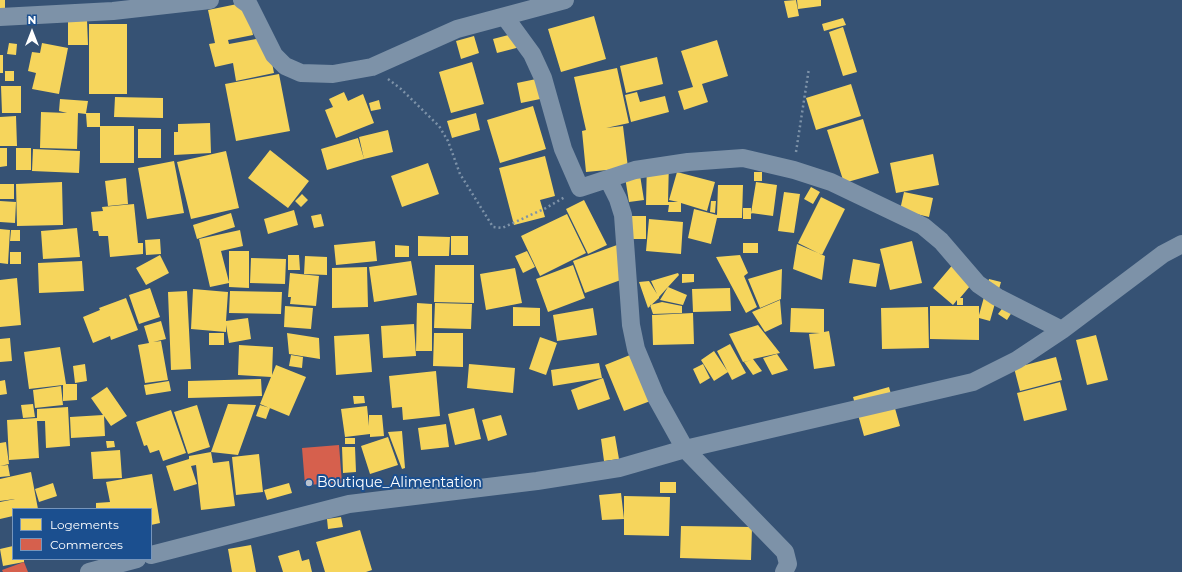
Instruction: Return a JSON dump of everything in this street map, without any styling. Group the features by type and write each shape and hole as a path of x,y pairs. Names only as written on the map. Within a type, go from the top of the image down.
{"street":[{"path":"0,17 113,11 210,0"},
{"path":"242,0 248,5 274,55 285,66 301,73 333,74 372,67 458,29 565,0"},
{"path":"505,16 532,54 543,78 563,149 580,188 634,170 688,162 744,158 794,170 831,182 923,226 941,241 978,284 997,297 1062,330"},
{"path":"608,179 618,199 623,214 631,325 636,349 656,397 685,449 784,552 788,564 784,572"},
{"path":"152,555 348,504 537,481 619,468 685,449 973,382 1017,360 1062,330 1163,254 1182,244"},
{"path":"89,572 133,560"}],"path":[{"path":"372,67 401,89 439,126 448,141 460,174 493,227 502,228 525,218 546,208 580,188"},
{"path":"794,170 809,68"}],"building: Logements":[{"path":"0,0 5,0 5,10 0,10"},
{"path":"796,0 799,16 788,18 784,1"},
{"path":"797,0 821,0 821,6 798,9"},
{"path":"247,2 253,35 228,40 229,44 267,37 274,73 236,81 233,63 215,67 209,44 215,43 208,10"},
{"path":"594,16 606,59 561,72 548,29"},
{"path":"843,18 846,25 824,31 822,24"},
{"path":"68,20 87,20 88,45 68,45"},
{"path":"89,24 127,24 127,94 89,94"},
{"path":"843,27 857,72 843,76 829,32"},
{"path":"520,32 524,46 497,53 493,39"},
{"path":"474,36 479,53 461,59 456,41"},
{"path":"717,40 728,76 702,84 708,102 684,110 678,91 693,87 681,51"},
{"path":"9,43 17,44 16,55 7,54"},
{"path":"42,43 68,48 59,94 32,89 36,73 28,71 32,52 40,53"},
{"path":"0,55 3,55 3,73 0,73"},
{"path":"657,57 663,84 626,93 620,66"},
{"path":"472,62 484,104 451,113 439,72"},
{"path":"617,68 629,123 606,128 623,126 628,168 586,172 582,131 586,130 574,77"},
{"path":"5,71 14,71 14,81 5,81"},
{"path":"279,74 290,131 236,141 225,84"},
{"path":"541,78 545,98 521,103 517,83"},
{"path":"851,84 861,116 816,130 806,98"},
{"path":"1,86 21,86 21,113 2,113"},
{"path":"344,92 348,101 363,94 374,123 336,138 325,110 333,107 329,99"},
{"path":"637,92 640,102 665,96 669,112 631,122 625,95"},
{"path":"115,97 163,98 163,118 114,117"},
{"path":"60,99 88,101 86,113 100,113 100,127 87,127 86,114 78,113 77,149 40,148 41,112 67,113 59,111"},
{"path":"379,100 381,109 371,111 369,103"},
{"path":"533,106 546,149 500,163 487,120"},
{"path":"476,113 480,130 452,138 447,121"},
{"path":"16,116 17,146 0,146 0,117"},
{"path":"863,119 879,173 844,183 827,130"},
{"path":"210,123 211,153 174,155 174,132 178,132 178,124"},
{"path":"100,126 134,126 134,163 100,163"},
{"path":"138,129 161,129 161,158 138,158"},
{"path":"388,130 393,152 364,159 359,137"},
{"path":"358,138 364,159 327,170 321,149"},
{"path":"0,148 7,148 7,166 0,167"},
{"path":"16,148 31,148 31,170 16,170"},
{"path":"33,149 80,151 79,173 32,171"},
{"path":"270,150 309,181 288,208 248,178"},
{"path":"226,151 239,208 191,219 177,162"},
{"path":"933,154 939,185 896,193 890,163"},
{"path":"545,156 555,196 540,200 545,217 514,225 499,168"},
{"path":"647,160 669,161 668,202 678,202 669,200 677,172 715,182 707,211 681,203 681,212 668,212 669,205 646,205"},
{"path":"174,161 184,213 147,219 138,168"},
{"path":"428,163 439,194 402,207 391,176"},
{"path":"754,172 762,172 762,181 754,181"},
{"path":"640,175 644,200 629,202 625,177"},
{"path":"126,178 128,204 108,206 105,181"},
{"path":"62,182 63,225 17,226 16,184"},
{"path":"756,182 777,185 773,216 751,213"},
{"path":"0,184 14,184 14,199 0,199"},
{"path":"718,185 743,185 742,218 717,218 711,244 688,238 694,209 717,215"},
{"path":"811,187 820,192 813,204 804,199"},
{"path":"784,192 800,194 794,233 778,231"},
{"path":"904,192 933,198 929,217 900,210"},
{"path":"302,194 308,200 301,207 295,201"},
{"path":"821,197 845,209 822,255 798,243"},
{"path":"584,200 607,245 588,254 566,209"},
{"path":"0,201 16,202 15,223 0,222"},
{"path":"711,201 716,201 715,213 710,212"},
{"path":"134,204 138,243 143,243 143,254 110,257 108,236 99,236 98,231 93,231 91,212 103,211 102,207"},
{"path":"743,208 751,208 751,219 743,219"},
{"path":"294,210 298,225 268,234 264,219"},
{"path":"231,213 235,227 197,239 193,225"},
{"path":"321,214 324,226 314,228 311,216"},
{"path":"567,214 586,253 540,276 521,236"},
{"path":"621,216 646,216 646,239 621,239"},
{"path":"649,219 683,222 681,254 646,251"},
{"path":"77,228 80,257 43,259 41,231"},
{"path":"0,229 10,230 8,264 0,263"},
{"path":"11,230 20,230 20,241 10,241"},
{"path":"240,230 243,246 221,251 229,282 229,251 249,251 249,288 229,287 229,283 210,287 199,239"},
{"path":"418,236 450,237 449,256 418,256"},
{"path":"451,236 468,236 468,255 451,255"},
{"path":"160,239 161,254 146,255 145,240"},
{"path":"375,241 377,261 336,265 334,245"},
{"path":"912,241 922,283 890,290 880,249"},
{"path":"743,243 758,243 758,253 743,253"},
{"path":"797,244 825,256 822,280 793,269"},
{"path":"395,245 409,246 409,257 395,257"},
{"path":"617,245 629,277 585,293 573,261"},
{"path":"527,251 535,267 523,273 515,256"},
{"path":"10,252 21,252 21,264 10,264"},
{"path":"160,255 169,273 146,285 136,268"},
{"path":"288,255 299,255 300,270 288,270"},
{"path":"740,255 748,273 744,276 757,307 746,313 716,257"},
{"path":"305,256 327,257 327,275 304,274"},
{"path":"251,258 286,259 285,284 250,283"},
{"path":"853,259 880,264 876,287 849,283"},
{"path":"82,261 84,291 39,293 38,263"},
{"path":"411,261 417,295 374,302 369,267"},
{"path":"955,262 976,279 960,298 963,298 963,305 957,305 957,300 953,305 933,288"},
{"path":"435,265 474,265 474,303 434,302"},
{"path":"573,265 585,298 548,312 536,279"},
{"path":"367,267 368,307 332,308 332,268"},
{"path":"515,268 522,303 486,310 480,274"},
{"path":"782,269 781,299 760,308 748,279"},
{"path":"290,273 319,276 316,306 290,304 291,297 288,297"},
{"path":"678,273 679,275 648,308 639,282 649,281 657,294 651,281"},
{"path":"682,274 694,274 694,282 682,283"},
{"path":"17,278 21,325 0,327 0,280"},
{"path":"989,279 1001,282 990,321 979,318 979,340 930,339 930,306 979,306 979,315"},
{"path":"668,287 687,295 683,305 660,300"},
{"path":"150,288 160,317 139,324 129,295"},
{"path":"730,288 731,311 693,312 692,289"},
{"path":"193,289 228,292 226,321 248,318 251,339 229,343 226,325 226,332 191,329"},
{"path":"187,291 191,369 171,370 168,292"},
{"path":"230,291 282,292 281,314 229,313"},
{"path":"126,298 138,330 111,340 110,336 93,343 83,317 100,310 99,308"},
{"path":"780,300 782,324 765,332 752,312"},
{"path":"662,302 682,306 682,313 653,314 650,305"},
{"path":"417,303 432,304 432,351 416,351"},
{"path":"435,303 472,304 471,329 434,328"},
{"path":"285,306 313,308 311,329 284,327"},
{"path":"1004,306 1012,312 1007,320 998,314"},
{"path":"513,307 540,308 540,326 513,326"},
{"path":"928,307 929,348 882,349 881,308"},
{"path":"593,308 597,335 557,341 553,315"},
{"path":"791,308 824,309 824,332 829,331 835,366 814,369 809,334 820,333 790,332"},
{"path":"693,313 694,344 653,345 652,315"},
{"path":"161,321 166,339 153,342 161,341 168,380 145,383 138,345 149,343 144,326"},
{"path":"414,324 416,356 383,358 381,326"},
{"path":"758,325 780,353 753,359 762,371 753,375 744,362 752,360 743,362 729,334"},
{"path":"209,333 224,333 224,345 209,345"},
{"path":"287,333 319,338 320,359 289,354"},
{"path":"434,333 463,333 463,367 433,366"},
{"path":"369,334 372,372 336,375 334,336"},
{"path":"1096,335 1108,380 1087,385 1076,340"},
{"path":"540,337 557,343 546,375 529,369"},
{"path":"10,338 12,361 0,362 0,339"},
{"path":"730,344 746,373 732,380 717,351"},
{"path":"239,345 273,347 272,375 276,365 306,377 289,416 260,404 271,377 238,375"},
{"path":"60,347 66,384 77,384 77,400 63,401 63,385 29,389 24,352"},
{"path":"714,351 728,372 714,381 701,360"},
{"path":"635,353 653,400 624,411 605,365"},
{"path":"777,354 788,370 772,375 763,358"},
{"path":"291,355 303,357 302,368 289,366"},
{"path":"1056,357 1062,380 1020,391 1014,368"},
{"path":"599,363 602,378 553,386 551,370"},
{"path":"85,364 87,381 75,383 73,366"},
{"path":"469,364 515,368 513,393 467,388"},
{"path":"703,364 710,378 700,384 693,369"},
{"path":"436,371 440,416 403,420 402,407 392,408 389,376"},
{"path":"603,378 610,399 578,410 571,390"},
{"path":"261,379 262,396 188,398 188,381"},
{"path":"5,380 7,394 0,395 0,381"},
{"path":"169,381 171,391 146,395 144,385"},
{"path":"1060,382 1067,410 1024,421 1017,393"},
{"path":"61,386 63,405 35,408 33,390"},
{"path":"107,387 127,416 111,426 104,416 105,436 71,438 70,417 103,415 91,398"},
{"path":"889,387 900,426 864,436 853,397"},
{"path":"353,396 364,396 365,403 354,404"},
{"path":"33,404 35,417 23,418 21,405"},
{"path":"228,404 256,405 238,455 211,452"},
{"path":"197,405 210,447 188,454 174,412"},
{"path":"260,405 270,408 266,419 256,416"},
{"path":"367,406 369,426 369,415 382,415 384,436 370,437 370,434 345,437 341,409"},
{"path":"68,407 70,446 46,448 45,421 37,421 39,458 9,460 7,420 37,418 37,409"},
{"path":"474,408 481,439 455,445 448,414"},
{"path":"171,410 186,453 163,461 159,450 150,453 147,445 144,446 136,422"},
{"path":"501,415 507,435 488,441 482,420"},
{"path":"446,424 449,447 421,450 418,428"},
{"path":"402,431 405,468 402,469 388,432"},
{"path":"615,436 619,459 604,461 601,439"},
{"path":"388,437 398,465 370,474 361,446"},
{"path":"345,438 355,438 355,444 345,444"},
{"path":"106,441 114,441 115,447 107,448"},
{"path":"6,442 9,464 0,466 0,443"},
{"path":"342,447 355,447 356,472 343,473"},
{"path":"120,450 122,478 93,479 91,452"},
{"path":"211,452 213,463 229,461 235,506 201,510 196,465 191,466 197,484 174,491 166,466 189,459 189,456"},
{"path":"259,454 263,492 236,495 232,457"},
{"path":"8,465 10,476 0,477 0,466"},
{"path":"31,472 38,508 12,508 12,516 0,519 0,502 15,499 0,501 0,479"},
{"path":"152,474 160,523 152,525 152,508 96,508 96,503 110,502 106,482"},
{"path":"660,482 676,482 676,493 660,493"},
{"path":"53,483 57,496 39,502 35,489"},
{"path":"289,483 292,493 267,500 264,490"},
{"path":"621,493 624,519 602,520 599,495"},
{"path":"624,496 670,497 669,536 624,535"},
{"path":"341,517 343,527 328,529 327,519"},
{"path":"681,526 752,527 751,560 680,558"},
{"path":"360,530 372,570 366,572 325,572 316,542"},
{"path":"251,545 256,572 232,572 228,549"},
{"path":"12,546 12,560 24,560 24,562 3,566 0,549"},
{"path":"299,550 302,561 309,559 312,572 283,572 278,556"}],"building: Commerces":[{"path":"339,445 342,483 305,485 302,448"},
{"path":"24,562 28,572 3,572 2,570"}],"place":[{"name":"Boutique_Alimentation","path":"309,483"}]}
